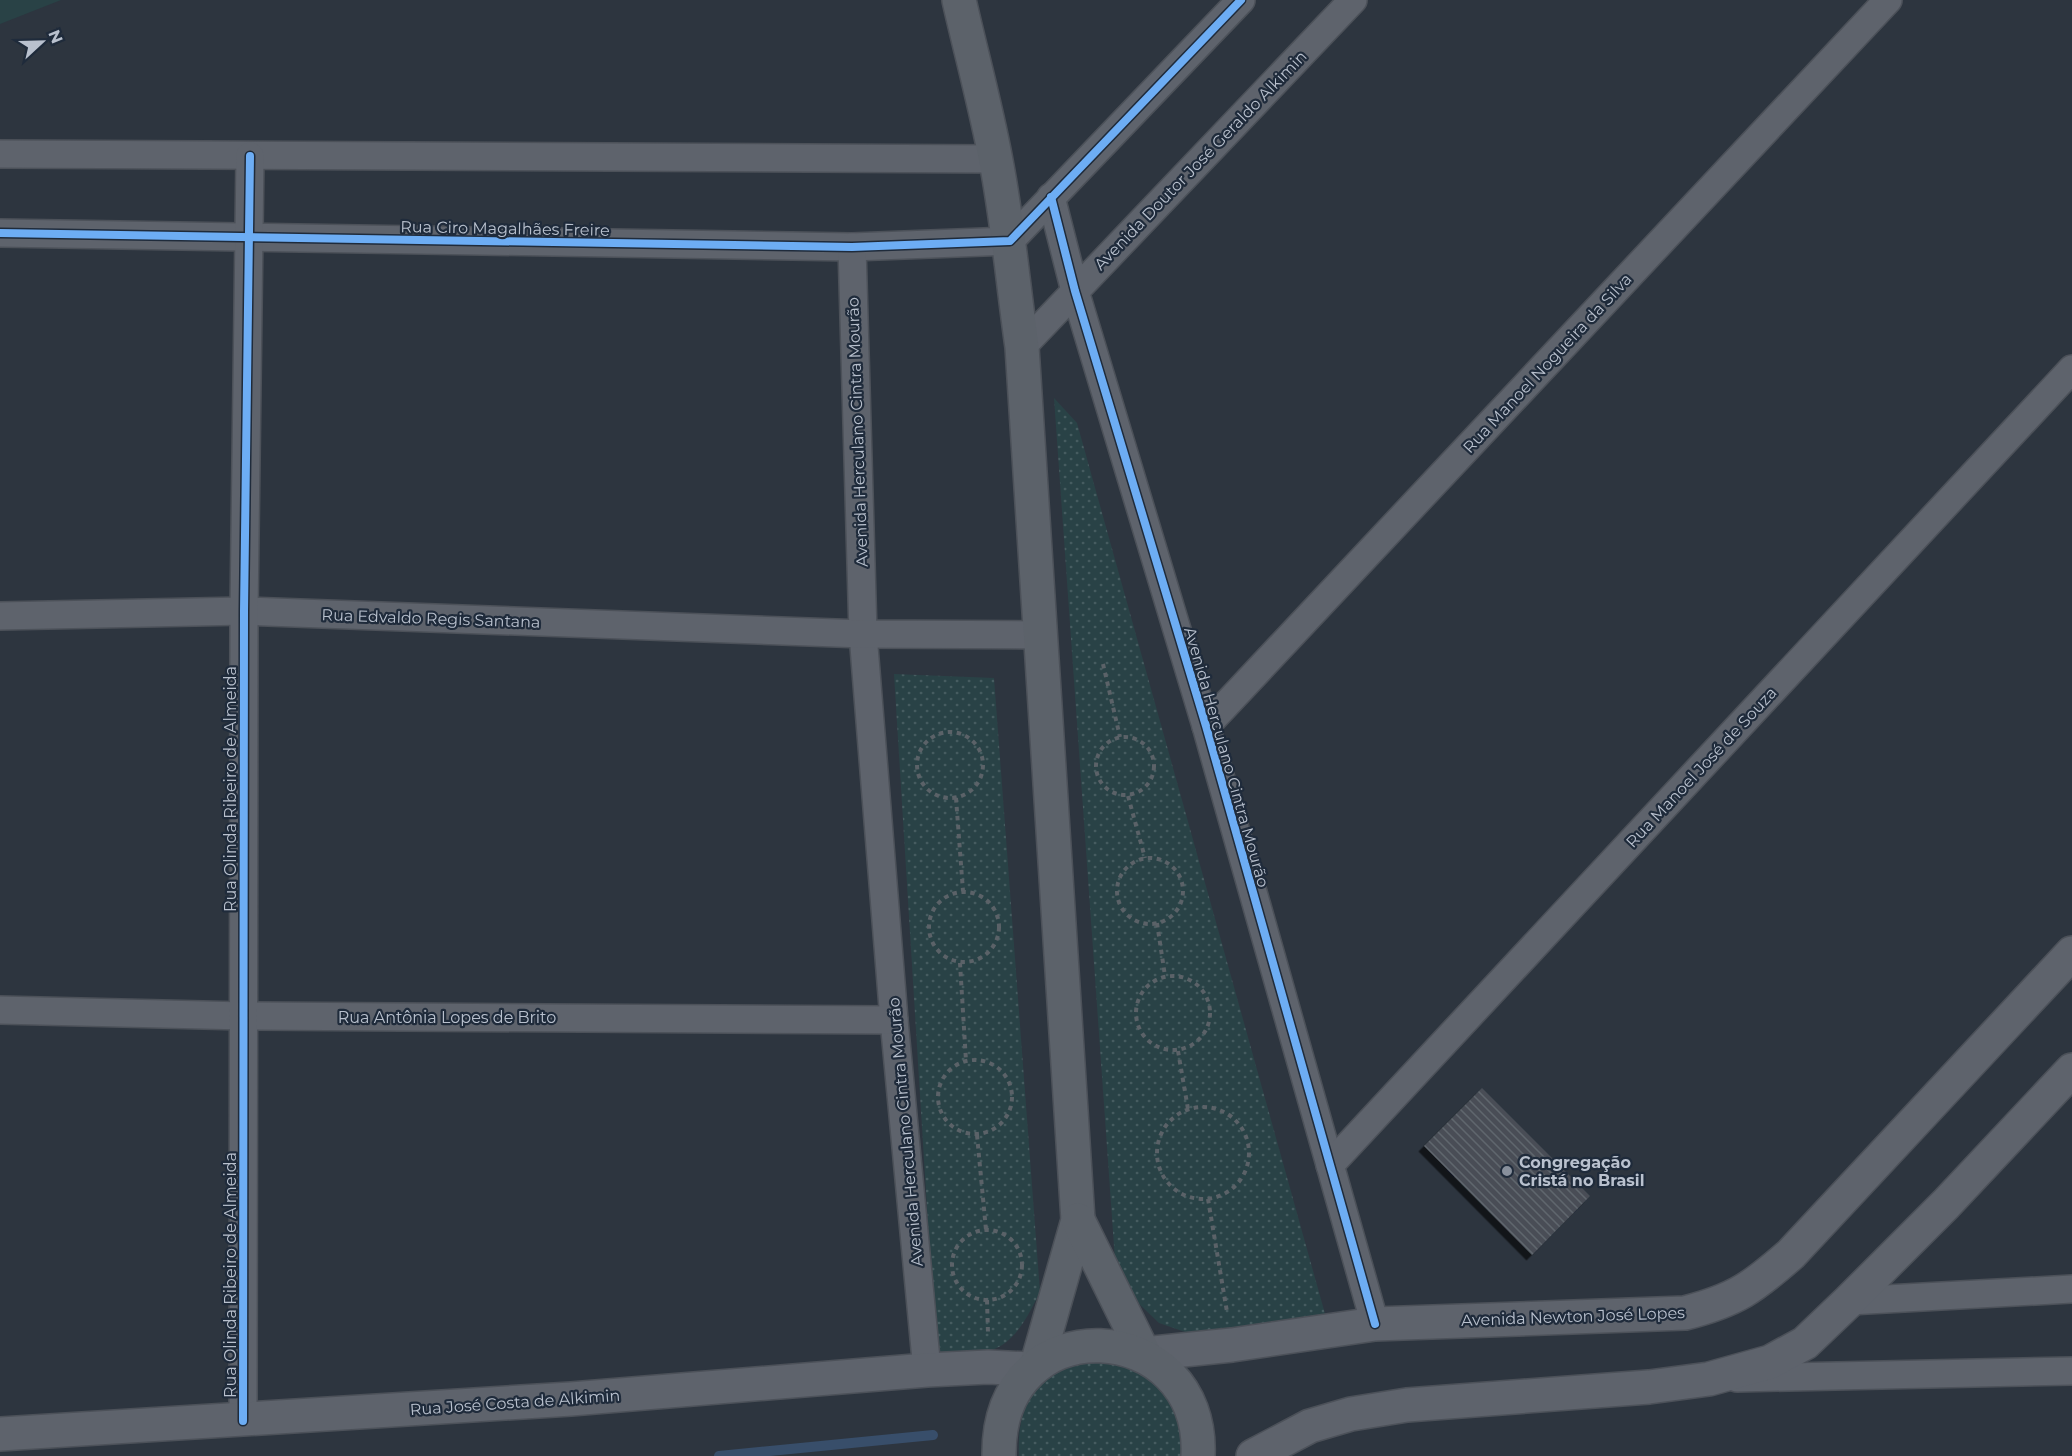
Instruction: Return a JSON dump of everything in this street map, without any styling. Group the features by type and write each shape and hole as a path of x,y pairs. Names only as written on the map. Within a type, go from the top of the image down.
{"main road":[{"path":"959,0 996,159 1010,241 1013,288 1022,347 1077,1220 1033,1367 1014,1391 1000,1423 999,1456"},
{"path":"1077,1220 1144,1354 1168,1375 1192,1410 1199,1437 1198,1456"},
{"path":"1033,1367 1074,1347 1101,1345 1144,1354"}],"street":[{"path":"1010,241 1241,0"},
{"name":"Avenida Doutor José Geraldo Alkimin","path":"1022,347 1353,0"},
{"name":"Rua Manoel Nogueira da Silva","path":"1206,726 1888,0"},
{"path":"0,154 996,159"},
{"name":"Rua Olinda Ribeiro de Almeida","path":"243,1421 244,611 250,156"},
{"name":"Avenida Herculano Cintra Mourão","path":"1051,197 1075,291 1206,726 1376,1324"},
{"name":"Rua Ciro Magalhães Freire","path":"0,233 852,247 1010,241"},
{"name":"Avenida Herculano Cintra Mourão","path":"852,247 862,634 894,1020 927,1370"},
{"name":"Rua Manoel José de Souza","path":"1330,1165 2072,369"},
{"name":"Rua Edvaldo Regis Santana","path":"0,616 244,611 862,634 1041,635"},
{"name":"Avenida Newton José Lopes","path":"1144,1354 1232,1345 1376,1324 1685,1313 1719,1304 1754,1287 1791,1254 2072,953"},
{"name":"Rua Antônia Lopes de Brito","path":"0,1010 244,1016 894,1020"},
{"path":"1709,1379 1770,1362 1805,1343 1946,1204 2072,1070"},
{"path":"1850,1301 2072,1288"},
{"name":"Rua José Costa de Alkimin","path":"0,1434 243,1421 571,1399 927,1370 1033,1367"},
{"path":"1253,1456 1310,1426 1351,1414 1407,1405 1649,1387 1709,1379 2072,1371"}],"path":[{"path":"1103,664 1120,737"},
{"path":"949,731 970,738 982,757 980,778 974,787 956,798 945,798 926,789 916,769 917,758 928,738 949,731"},
{"path":"1120,737 1130,737 1146,745 1155,762 1154,772 1145,788 1128,796 1110,791 1102,784 1096,765 1103,747 1120,737"},
{"path":"1128,796 1145,858"},
{"path":"956,798 963,891"},
{"path":"1145,858 1167,862 1181,879 1183,890 1176,911 1157,923 1136,921 1121,906 1118,896 1121,876 1135,861 1145,858"},
{"path":"963,891 986,898 998,918 999,929 997,940 982,958 960,963 948,959 932,943 929,919 941,899 963,891"},
{"path":"1157,923 1165,976"},
{"path":"960,963 966,1061"},
{"path":"1165,976 1177,976 1199,986 1210,1007 1210,1019 1200,1040 1178,1051 1154,1046 1137,1026 1137,1000 1153,981 1165,976"},
{"path":"1178,1051 1188,1109"},
{"path":"966,1061 990,1063 1007,1078 1012,1103 1000,1125 990,1132 977,1135 964,1134 944,1119 938,1107 937,1095 940,1082 956,1065 966,1061"},
{"path":"1203,1107 1218,1109 1232,1117 1242,1129 1248,1144 1249,1159 1244,1174 1235,1186 1222,1195 1208,1199 1192,1198 1167,1183 1160,1170 1156,1155 1158,1140 1165,1127 1175,1116 1188,1109 1203,1107"},
{"path":"977,1135 986,1230"},
{"path":"1208,1199 1232,1345"},
{"path":"986,1230 997,1232 1015,1244 1022,1265 1016,1286 1008,1294 987,1300 976,1299 965,1293 953,1272 956,1249 964,1239 986,1230"}],"green space":[{"path":"0,0 61,0 0,24"},
{"path":"1054,398 1077,423 1327,1321 1191,1334 1159,1323 1135,1300 1115,1260"},
{"path":"894,674 994,678 1040,1292 1021,1326 1011,1337 1001,1346 975,1354 936,1354"},
{"path":"1092,1359 1146,1371 1181,1413 1184,1456 1019,1456 1022,1419 1034,1392 1058,1373"}],"building":[{"name":"Congregação Cristá no Brasil","path":"1482,1088 1590,1196 1532,1255 1424,1146"}],"waterway":[{"path":"719,1456 933,1435"}],"cycle path":[{"path":"0,233 852,247 1010,241 1241,0"},
{"path":"243,1421 244,611 250,156"},
{"path":"1051,197 1075,291 1206,726 1375,1324"}],"place":[{"name":"Congregação Cristá no Brasil","path":"1507,1171"}]}
